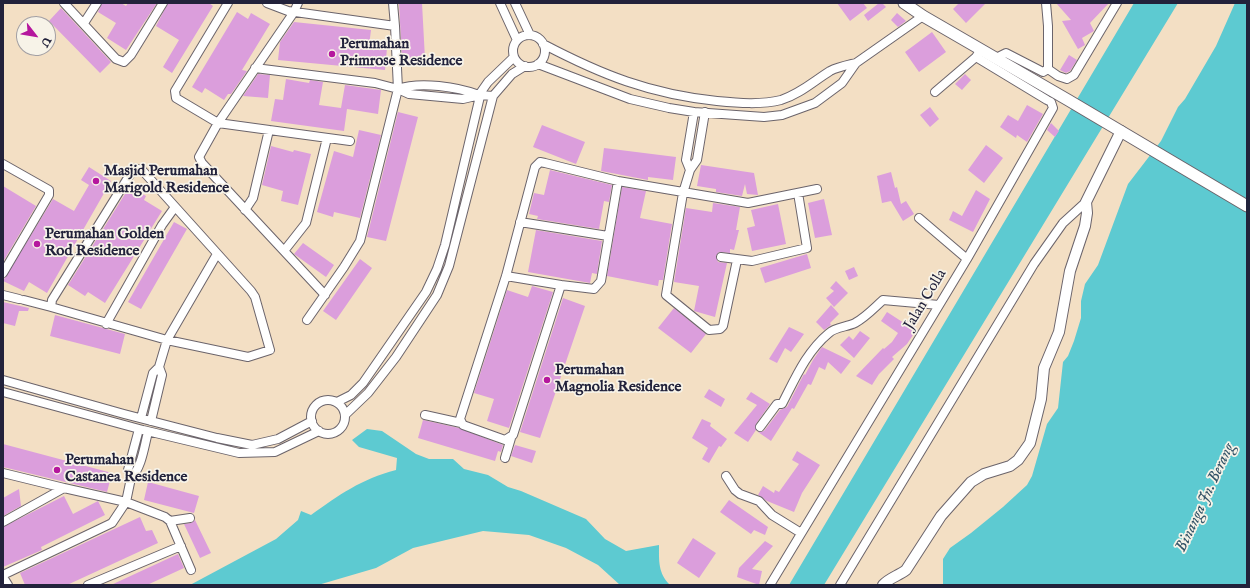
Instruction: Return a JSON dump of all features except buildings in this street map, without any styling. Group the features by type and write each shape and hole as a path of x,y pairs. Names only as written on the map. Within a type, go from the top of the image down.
{"main road":[{"path":"904,3 978,53 996,58 1247,206"}],"street":[{"path":"64,3 116,59 124,62 131,55 163,3"},
{"path":"84,23 97,3"},
{"path":"228,3 174,93 176,98 218,123 350,141"},
{"path":"267,3 283,10 294,12 394,26"},
{"path":"298,3 294,12 218,123 200,157 200,160 326,296"},
{"path":"307,320 326,296 358,246 398,88 394,3"},
{"path":"500,3 517,40"},
{"path":"515,3 530,35"},
{"path":"1046,3 1048,26 1048,69"},
{"path":"1048,69 1058,76 1067,79 1074,75 1117,3"},
{"path":"543,44 544,56 538,64 534,66 524,66 514,57 513,48 517,40 530,35 538,38 543,44 611,76 662,93 701,99 758,102 781,99 797,93 832,70 856,63 923,16"},
{"path":"935,92 978,53"},
{"name":"Jalan Colla","path":"770,585 849,458 967,259 1053,108 1051,102 978,53"},
{"path":"996,58 1006,53 1043,72 1048,69"},
{"path":"337,402 351,395 363,383 426,292 445,245 480,95 488,82 514,57"},
{"path":"538,64 630,99 694,112 764,117 782,115 800,110 814,103 842,83 856,63"},
{"path":"346,414 337,402 328,400 319,403 312,410 312,421 319,431 328,434 337,432 344,425 346,414 368,393 396,356 437,295 444,279 493,96 512,74 524,66"},
{"path":"256,68 375,83 398,88 409,94 463,99 480,95 493,96"},
{"path":"606,90 611,76"},
{"path":"690,170 686,160 694,112"},
{"path":"705,112 697,160 690,170 684,193 666,295 709,330 720,329 737,260"},
{"path":"840,585 1034,264 1062,224 1086,202 1117,129"},
{"path":"245,210 253,198 269,130"},
{"path":"284,251 306,223 327,138"},
{"path":"461,423 460,419 506,276 535,167 540,162 618,181 748,203 817,189"},
{"path":"3,164 49,190 49,195 3,273"},
{"path":"3,295 167,340 248,357 270,350 255,297 142,170 134,168 52,300 51,307"},
{"path":"506,276 589,289 600,284 618,181"},
{"path":"721,257 752,262 807,248 798,193"},
{"path":"883,585 887,580 900,575 906,570 941,516 972,482 984,474 1010,466 1018,460 1030,443 1041,399 1044,368 1059,332 1070,272 1085,226 1087,213 1086,202"},
{"path":"106,324 162,225 175,207"},
{"path":"919,218 967,259"},
{"path":"520,222 608,236"},
{"path":"141,418 153,373 159,367 167,340 217,254"},
{"path":"505,458 561,285"},
{"path":"760,427 777,404 782,404 791,383 803,363 829,333 855,323 865,317 883,300 939,305"},
{"path":"151,421 162,374 159,367"},
{"path":"3,380 151,421 217,438 252,445 278,439 312,421"},
{"path":"3,392 148,432 239,453 253,454 275,452 319,431"},
{"path":"425,415 461,423 466,427 505,440 511,438"},
{"path":"131,478 128,470 139,429"},
{"path":"8,585 3,576 112,523 126,502 131,478 136,472 148,432"},
{"path":"3,473 126,502 165,517 170,521 191,570"},
{"path":"726,476 735,490 740,494 759,501 772,515 801,533"},
{"path":"3,522 64,488"},
{"path":"170,521 190,518"},
{"path":"88,585 181,546"}],"water":[{"path":"1134,3 1178,3 824,585 789,585"},
{"name":"Binanga Jn. Berang","path":"1235,3 1247,3 1247,585 943,585 943,559 950,548 1003,507 1027,485 1032,476 1047,424 1058,408 1063,362 1068,356 1081,318 1081,301 1085,284 1098,265 1128,184 1161,141 1178,107 1185,99 1216,46"},
{"path":"367,429 382,431 416,454 429,459 453,459 464,469 488,475 508,487 521,491 586,519 605,539 626,551 659,545 659,562 661,571 670,585 620,585 598,565 566,548 529,535 483,531 413,548 376,568 318,585 190,585 276,539 298,520 301,511 311,515 351,488 372,478 396,470 397,458 359,447 352,440"}],"place":[{"name":"Perumahan Primrose Residence","path":"332,54"},
{"name":"Masjid Perumahan Marigold Residence","path":"96,181"},
{"name":"Perumahan Golden Rod Residence","path":"37,244"},
{"name":"Perumahan Magnolia Residence","path":"547,380"},
{"name":"Perumahan Castanea Residence","path":"57,470"}]}
